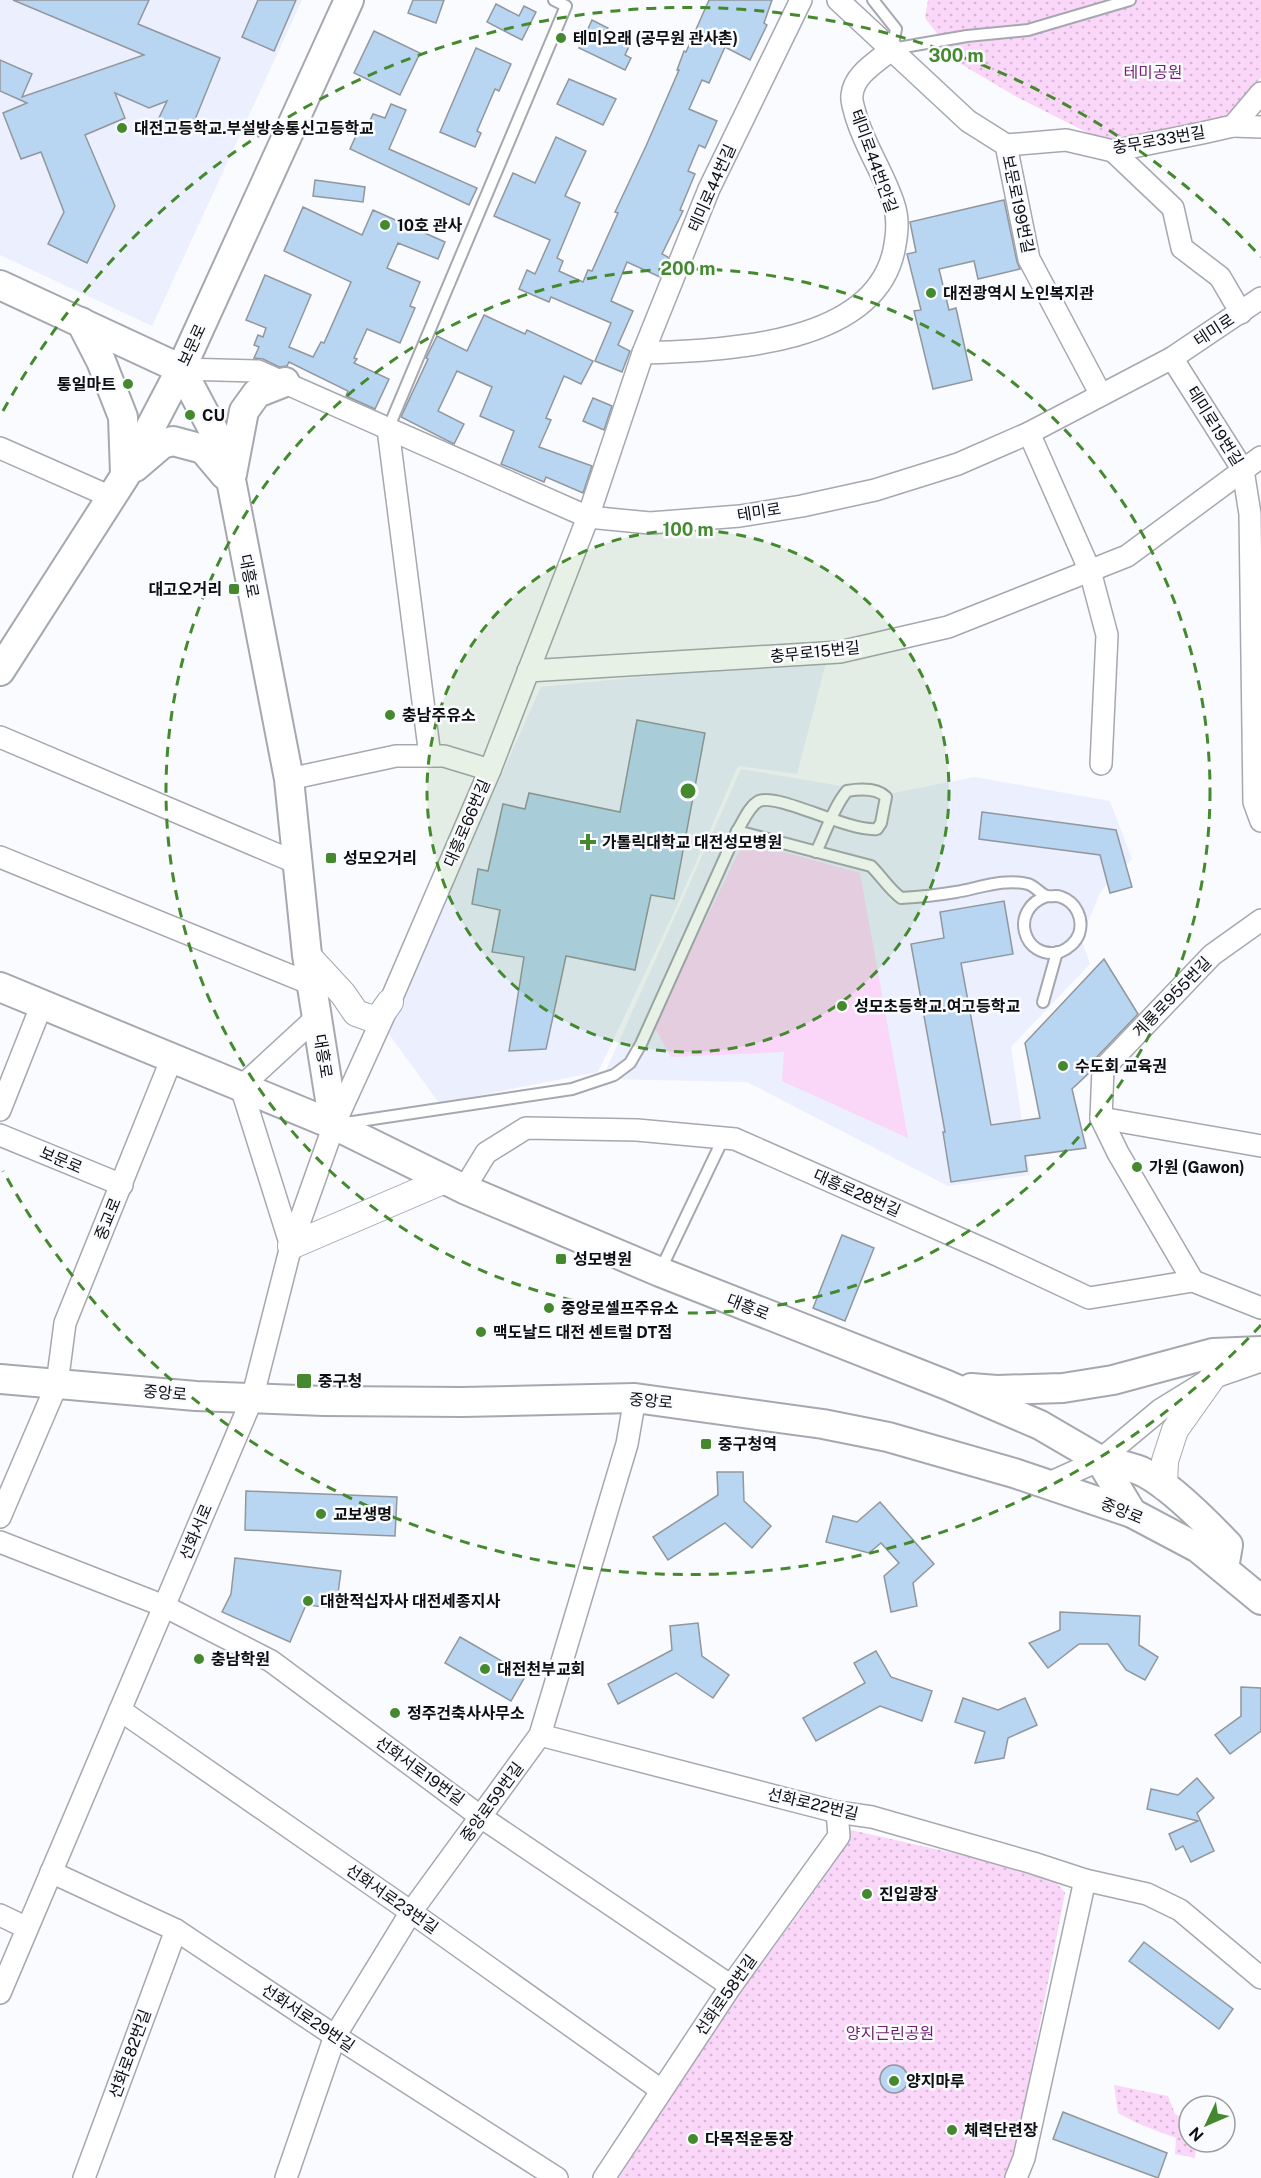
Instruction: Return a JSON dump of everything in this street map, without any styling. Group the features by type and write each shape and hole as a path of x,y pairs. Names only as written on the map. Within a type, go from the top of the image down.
{"main road":[{"name":"보문로","path":"0,671 118,487 181,369 349,0"},
{"path":"0,285 181,369"},
{"path":"81,322 101,362 123,417 118,487"},
{"name":"대흥로","path":"181,369 226,454 288,779 307,955 334,1125 454,1185 660,1272 1040,1425 1100,1460 1132,1513"},
{"path":"231,482 244,411 257,393 285,382"},
{"path":"118,487 162,444 173,441 203,449 231,482"},
{"path":"0,987 334,1125"},
{"path":"947,1386 997,1390 1063,1388 1113,1380 1213,1353 1261,1351"},
{"name":"중앙로","path":"0,1379 252,1399 462,1402 635,1398 811,1422 888,1437 1047,1484 1132,1513 1198,1548 1261,1600"},
{"path":"1100,1460 1142,1472 1209,1524 1228,1545 1224,1568"}],"street":[{"name":"테미로44번길","path":"588,517 643,353 709,189 801,0"},
{"name":"보문로199번길","path":"838,0 968,121 1006,145 1029,259 1101,395"},
{"name":"테미로44번안길","path":"643,353 710,351 752,344 819,328 844,317 881,285 891,262 898,232 895,206 859,128 851,97 856,79 892,49"},
{"path":"1233,126 1261,93"},
{"name":"충무로33번길","path":"1006,145 1066,140 1113,151 1233,126 1261,128"},
{"name":"테미로","path":"1113,151 1173,208 1182,248 1220,277 1241,313"},
{"name":"테미로","path":"181,369 258,371 588,517 650,523 740,516 802,506 875,490 958,464 1029,433 1172,358 1261,298"},
{"name":"테미로19번길","path":"1172,358 1243,470 1255,514 1254,802 1261,821"},
{"path":"388,429 430,756"},
{"path":"1029,433 1090,571 1107,634 1101,764"},
{"path":"0,448 118,487"},
{"name":"충무로15번길","path":"528,671 840,652 948,627 1127,556 1261,458"},
{"name":"대흥로66번길","path":"334,1125 490,770 588,517"},
{"path":"0,737 297,863"},
{"path":"288,779 396,756 444,756 490,770"},
{"path":"0,857 311,984"},
{"name":"계룡로955번길","path":"1193,1281 1118,1153 1101,1118 1103,1069 1212,955 1261,920"},
{"path":"307,955 343,994 356,1013 370,1018 380,1016 390,1002"},
{"path":"0,1110 42,1004"},
{"path":"317,1017 241,1087 291,1246 454,1185"},
{"name":"중교로","path":"0,1517 57,1384 65,1323 172,1058"},
{"path":"1101,1118 1261,1146"},
{"name":"선화서로","path":"0,1993 252,1399 291,1246 334,1125"},
{"name":"대흥로28번길","path":"454,1185 486,1153 526,1128 637,1130 723,1138 745,1144 987,1250 1089,1298 1193,1281"},
{"name":"보문로","path":"0,1135 122,1185"},
{"path":"1193,1281 1261,1308"},
{"path":"1047,1484 1100,1460 1160,1410 1212,1378 1261,1361"},
{"path":"1164,1487 1165,1461 1175,1430 1212,1378"},
{"name":"중앙로59번길","path":"286,2178 335,2036 411,1912 540,1735 627,1444 635,1398"},
{"name":"선화서로19번길","path":"0,1542 164,1606 271,1661 481,1816 731,1986"},
{"name":"선화서로23번길","path":"120,1710 411,1912 661,2090"},
{"name":"선화로22번길","path":"540,1735 837,1812 873,1818 1085,1880 1147,1894 1180,1910 1261,1978"},
{"name":"선화로58번길","path":"604,2178 731,1986 838,1836 837,1812"},
{"name":"선화서로29번길","path":"51,1872 176,1930 335,2036 556,2178"},
{"path":"1016,2178 1024,2158 1085,1880"},
{"path":"0,1916 27,1928"},
{"name":"선화로82번길","path":"84,2178 176,1930"}],"lane":[{"path":"388,429 566,6 554,0"},
{"path":"873,0 896,29 892,49 966,36 1028,30 1130,0"},
{"path":"334,1125 572,1089 614,1075 630,1063 641,1044 737,831 748,812 758,802 770,799 831,819 869,830 876,829 881,823 886,797 881,792 860,789 847,791 831,819 816,852"},
{"path":"737,831 871,866 882,876 890,889 901,898 956,892 1005,881 1030,884 1047,896"},
{"path":"1047,896 1055,896 1070,902 1076,908 1081,923 1077,939 1065,950 1041,951 1034,946 1025,933 1024,917 1028,909 1033,903 1047,896"},
{"path":"1043,1002 1057,952"},
{"path":"660,1272 723,1138"}],"shaded area":[{"name":"대전고등학교.부설방송통신고등학교","path":"0,0 302,0 152,326 0,255"},
{"name":"가톨릭대학교 대전성모병원","path":"826,663 797,774 738,766 675,910 598,1072 439,1103 386,1030 541,687 680,673"},
{"name":"성모초등학교.여고등학교","path":"741,769 888,794 975,777 1110,801 1132,859 1101,891 1081,938 1090,964 1011,1047 1030,1175 948,1186 747,1082 602,1079"}],"green space":[{"name":"테미공원","path":"928,0 1261,0 1261,77 1231,116 1165,145 1100,139 1015,96 961,64 925,18"},
{"path":"744,841 860,873 908,1138 782,1081 784,1052 671,1057 654,1026"},
{"name":"양지근린공원","path":"851,1830 1050,1875 1065,1893 1014,2159 1005,2178 619,2178 721,2021 811,1896"},
{"path":"1114,2085 1168,2096 1177,2115 1177,2154 1195,2154 1195,2158 1175,2154 1176,2138 1118,2113"}],"building":[{"path":"13,0 149,0 138,24 220,58 192,127 183,122 179,132 157,122 167,101 149,108 115,93 125,118 85,135 115,206 87,263 48,244 64,212 41,152 21,159 3,113 27,103 0,91 0,60 32,74 22,97 144,55"},
{"path":"258,0 296,0 274,51 242,37"},
{"path":"413,0 444,0 436,23 408,13"},
{"path":"709,0 772,0 764,23 767,25 750,60 725,47 709,83 702,80 689,109 717,121 705,148 699,145 688,171 695,174 680,210 683,211 662,254 668,257 660,277 627,262 611,301 633,311 618,345 630,351 622,372 595,361 611,323 551,297 549,302 519,289 527,270 535,274 550,240 494,216 513,173 535,183 556,137 586,151 565,196 580,203 557,258 563,261 559,271 583,282 588,270 592,271 618,213 615,212 679,70 677,70 684,51 686,52"},
{"path":"496,4 519,16 524,6 536,12 522,40 487,22"},
{"path":"592,20 631,42 625,55 631,58 625,70 579,48"},
{"path":"374,31 420,53 400,95 354,73"},
{"path":"476,48 511,64 499,91 495,89 477,131 481,133 475,147 440,132"},
{"path":"569,79 616,99 603,125 557,104"},
{"path":"391,104 406,110 389,149 477,188 469,205 350,149 359,129 365,132 373,114 385,118"},
{"path":"315,180 365,187 363,202 313,196"},
{"name":"대전광역시 노인복지관","path":"1004,200 1020,269 978,279 974,261 939,269 949,310 956,308 972,380 933,389 914,311 921,310 907,254 916,252 910,222"},
{"path":"303,207 362,235 373,210 445,242 438,259 398,243 387,268 420,282 410,306 415,308 400,343 367,329 354,358 357,359 354,363 389,379 375,409 346,396 348,391 289,362 287,366 279,367 263,359 254,358 259,347 254,345 258,335 263,337 266,328 246,320 265,275 311,295 289,347 313,357 321,342 324,343 351,282 284,251"},
{"path":"484,315 525,334 527,330 593,361 581,384 564,376 546,418 551,420 539,447 592,466 583,493 546,477 544,482 501,464 514,431 480,416 492,387 457,371 438,411 464,424 454,444 401,417 437,336 467,351"},
{"path":"593,398 612,406 604,430 583,421"},
{"path":"637,720 705,733 674,899 651,895 635,970 566,956 546,1049 509,1051 524,957 492,952 500,910 472,904 478,869 488,871 503,804 525,809 529,793 620,812"},
{"path":"982,812 1116,830 1132,887 1110,893 1100,855 979,839"},
{"path":"1004,901 1013,954 961,963 991,1125 1040,1118 1025,1043 1104,959 1138,1014 1094,1060 1090,1072 1072,1089 1086,1148 1025,1156 1027,1171 951,1182 943,1132 945,1132 911,944 944,938 940,912"},
{"path":"842,1235 874,1248 845,1321 813,1308"},
{"path":"717,1472 743,1472 744,1501 771,1526 752,1548 725,1523 668,1560 653,1537 718,1495"},
{"name":"교보생명","path":"246,1491 397,1497 395,1536 245,1530"},
{"path":"880,1502 934,1564 913,1583 917,1606 891,1612 884,1576 899,1563 881,1543 869,1553 826,1542 833,1516 857,1522"},
{"name":"대한적십자사 대전세종지사","path":"235,1558 341,1571 336,1608 306,1605 290,1642 222,1612 231,1594"},
{"path":"1060,1612 1140,1616 1139,1645 1158,1657 1145,1680 1126,1670 1108,1644 1079,1644 1048,1668 1029,1643 1060,1630"},
{"path":"698,1623 702,1656 729,1675 713,1698 676,1673 618,1704 608,1684 672,1650 670,1626"},
{"name":"대전천부교회","path":"460,1637 526,1675 511,1701 445,1663"},
{"path":"876,1651 891,1677 932,1691 922,1721 880,1706 816,1741 803,1718 865,1683 854,1663"},
{"path":"1241,1687 1261,1688 1261,1731 1230,1754 1215,1735 1241,1716"},
{"path":"963,1698 998,1710 1025,1698 1037,1725 1008,1738 1004,1758 975,1763 985,1732 955,1722"},
{"path":"1197,1778 1214,1798 1197,1813 1214,1851 1191,1862 1183,1846 1176,1850 1169,1834 1198,1821 1147,1809 1151,1789 1178,1795"},
{"path":"1144,1942 1233,2009 1219,2029 1129,1961"},
{"name":"양지마루","path":"894,2065 904,2069 908,2079 904,2089 894,2093 884,2089 880,2079 884,2069"},
{"path":"1063,2112 1167,2153 1158,2178 1053,2139"}],"place":[{"name":"테미오래 (공무원 관사촌)","path":"561,38"},
{"name":"대전고등학교.부설방송통신고등학교","path":"122,128"},
{"name":"10호 관사","path":"385,225"},
{"name":"대전광역시 노인복지관","path":"931,293"},
{"name":"통일마트","path":"128,384"},
{"name":"CU","path":"190,415"},
{"name":"대고오거리","path":"234,589"},
{"name":"충남주유소","path":"390,715"},
{"name":"가톨릭대학교 대전성모병원","path":"588,842"},
{"name":"성모오거리","path":"331,858"},
{"name":"성모초등학교.여고등학교","path":"842,1006"},
{"name":"수도회 교육권","path":"1063,1066"},
{"name":"가원 (Gawon)","path":"1137,1167"},
{"name":"성모병원","path":"561,1259"},
{"name":"중앙로셀프주유소","path":"549,1308"},
{"name":"맥도날드 대전 센트럴 DT점","path":"481,1332"},
{"name":"중구청","path":"304,1381"},
{"name":"중구청역","path":"706,1444"},
{"name":"교보생명","path":"321,1514"},
{"name":"대한적십자사 대전세종지사","path":"308,1601"},
{"name":"충남학원","path":"199,1659"},
{"name":"대전천부교회","path":"485,1669"},
{"name":"정주건축사사무소","path":"395,1713"},
{"name":"진입광장","path":"867,1894"},
{"name":"양지마루","path":"894,2081"},
{"name":"체력단련장","path":"952,2130"},
{"name":"다목적운동장","path":"693,2139"}]}
